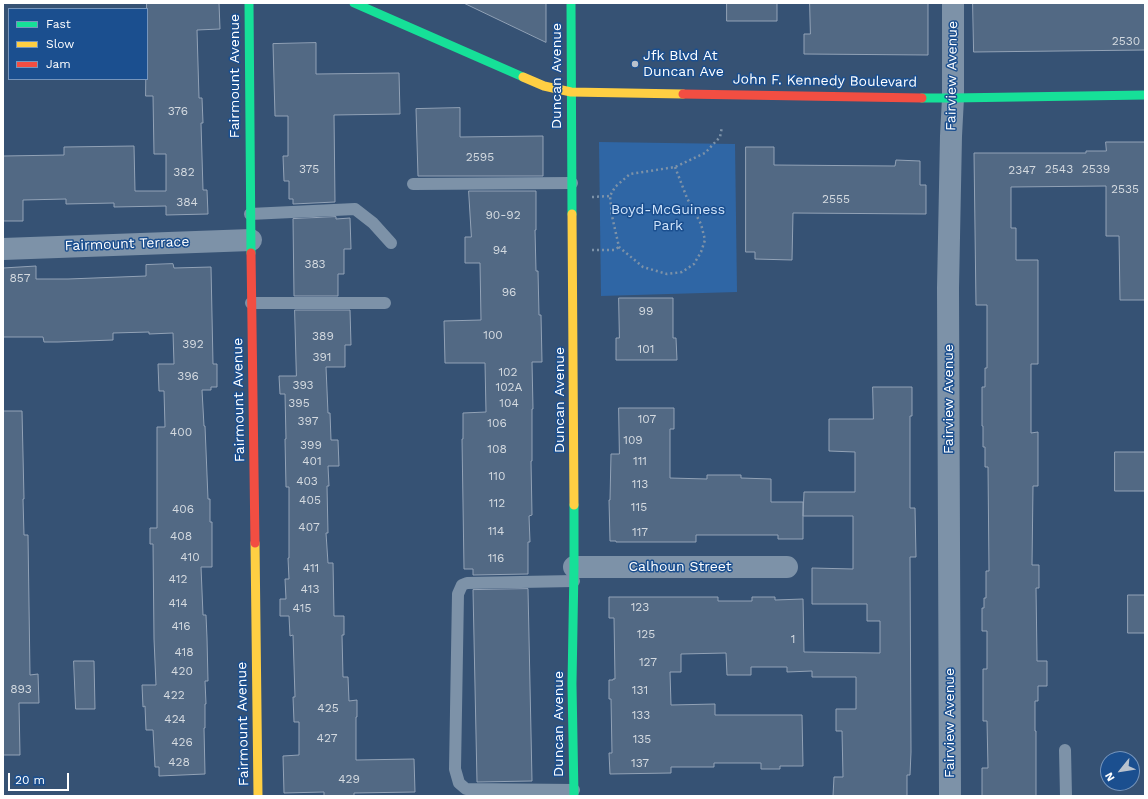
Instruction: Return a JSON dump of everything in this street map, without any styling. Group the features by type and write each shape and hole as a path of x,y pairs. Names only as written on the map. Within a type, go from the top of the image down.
{"street":[{"name":"Fairmount Avenue","path":"249,3 250,240 258,796"},
{"name":"John F. Kennedy Boulevard","path":"354,3 544,86 571,92 953,98 1145,95"},
{"name":"Duncan Avenue","path":"571,3 574,574 572,684 574,793"},
{"name":"Fairview Avenue","path":"950,796 948,288 953,98 953,3"},
{"name":"Fairmount Terrace","path":"3,249 250,240"},
{"name":"Calhoun Street","path":"574,574 787,567"}],"lane":[{"path":"413,184 572,183"},
{"path":"250,214 355,209 373,223 391,243"},
{"path":"252,303 385,303"},
{"path":"574,574 467,583 462,585 458,594 456,769 458,783 466,789 574,793"},
{"path":"1065,750 1066,796"}],"path":[{"path":"675,167 687,198 701,224 705,240 701,252 694,264 682,272 667,274 643,267 619,247 612,216 610,196 615,187 630,174 675,167 705,153 720,137 722,127"},
{"path":"592,197 610,196"},
{"path":"592,250 614,250 619,247"}],"green space":[{"name":"Boyd-McGuiness Park","path":"599,142 735,144 737,292 601,296"}],"building":[{"path":"147,3 219,3 220,29 197,30 199,98 202,98 203,123 201,123 203,190 207,190 208,214 166,215 166,206 114,207 114,203 66,204 66,199 23,200 23,221 3,221 3,156 64,155 64,147 134,146 135,191 166,191 166,154 154,154 153,96 146,96 146,80 148,80"},
{"path":"464,3 546,3 546,42"},
{"path":"727,3 777,3 777,21 727,21"},
{"path":"810,3 928,3 928,55 804,54 804,34 810,34"},
{"path":"973,3 1145,3 1145,50 974,52"},
{"path":"316,43 316,74 399,73 400,114 334,115 335,202 293,204 293,199 289,199 289,181 284,181 283,156 288,156 288,116 275,116 273,44"},
{"path":"460,108 460,137 543,136 543,176 418,176 416,109"},
{"path":"1106,142 1145,142 1145,300 1120,300 1119,236 1106,236 1106,186 1011,187 1011,228 1016,228 1016,260 1038,260 1038,364 1031,364 1031,433 1038,432 1038,486 1033,486 1032,565 1039,565 1039,588 1036,588 1037,661 1047,661 1047,686 1038,686 1038,701 1035,701 1036,796 982,796 982,768 988,768 987,721 983,721 983,669 987,669 987,631 982,631 982,608 984,608 984,598 986,598 986,571 989,571 988,467 985,467 985,447 983,447 982,426 982,387 985,387 985,368 987,368 987,305 976,305 974,153 1086,153 1086,151 1106,151"},
{"path":"746,147 774,147 774,165 895,166 896,160 920,161 920,185 926,185 926,214 793,213 792,260 755,259 755,252 746,252"},
{"path":"469,191 536,191 536,271 538,271 539,315 541,315 542,362 532,362 532,515 529,516 530,542 528,542 528,574 473,575 473,569 464,569 463,413 486,412 485,363 445,363 444,321 481,320 480,263 465,263 465,237 471,237"},
{"path":"336,217 336,219 350,218 351,249 344,249 344,274 338,274 338,296 294,296 293,219"},
{"path":"173,264 174,268 211,267 213,364 217,364 217,387 211,387 211,390 202,390 208,499 210,499 210,522 212,522 212,567 201,567 203,615 206,615 208,681 205,681 205,774 159,776 159,767 155,767 153,730 146,730 142,685 156,685 153,544 150,544 150,528 157,528 157,427 165,427 164,391 159,391 158,364 174,364 173,333 113,333 113,340 58,342 44,342 43,337 3,337 3,268 36,266 36,279 68,279 146,276 146,265"},
{"path":"619,298 673,298 673,338 676,338 677,360 616,360 616,338 619,338"},
{"path":"295,310 350,310 351,345 345,345 345,367 326,367 331,440 338,440 339,466 328,466 329,486 327,486 328,533 326,533 328,563 333,563 334,616 344,616 344,635 342,635 343,677 348,677 349,701 357,700 356,760 414,759 415,792 354,793 354,796 324,796 324,792 284,793 283,756 299,755 299,722 294,722 293,697 295,697 293,635 290,636 289,616 280,616 280,599 286,599 285,579 289,579 289,487 286,487 285,394 280,394 279,376 296,376"},
{"path":"873,387 912,387 912,416 910,416 910,508 915,508 916,557 910,557 911,752 910,775 907,775 907,796 833,796 834,777 843,777 842,731 836,731 836,709 856,709 856,677 812,677 812,671 787,672 787,667 751,667 751,675 727,675 726,653 681,654 681,672 670,672 671,705 715,704 715,715 802,715 803,766 780,766 780,769 761,769 761,763 714,763 714,767 671,767 671,773 610,774 609,753 612,753 611,699 609,699 609,680 615,679 614,618 609,618 609,597 718,597 718,601 752,601 752,597 775,597 775,600 803,599 804,652 880,653 880,621 867,621 867,604 812,604 812,568 853,569 853,516 803,516 804,492 855,492 855,452 829,451 829,419 873,419"},
{"path":"619,408 674,408 674,429 670,429 670,478 707,479 707,475 741,475 741,478 771,479 771,502 803,502 803,539 778,539 778,535 696,535 696,542 610,541 609,500 611,454 619,454"},
{"path":"3,411 22,411 24,535 28,535 30,675 38,674 39,703 19,703 20,755 3,755"},
{"path":"1115,452 1145,452 1145,491 1115,491"},
{"path":"528,589 532,781 477,782 473,590"},
{"path":"1128,595 1145,595 1145,633 1128,633"},
{"path":"74,661 94,661 95,709 76,709"}],"traffic: fast":[{"path":"249,3 251,253"},
{"path":"354,3 523,77"},
{"path":"571,3 572,214"},
{"path":"922,98 1145,95"},
{"path":"574,505 572,684 574,796"}],"traffic: slow":[{"path":"523,77 544,86 571,92 683,94"},
{"path":"572,214 574,505"},
{"path":"255,543 258,796"}],"traffic: jam":[{"path":"683,94 922,98"},
{"path":"251,253 255,543"}],"place":[{"name":"Jfk Blvd At Duncan Ave","path":"635,64"}]}
